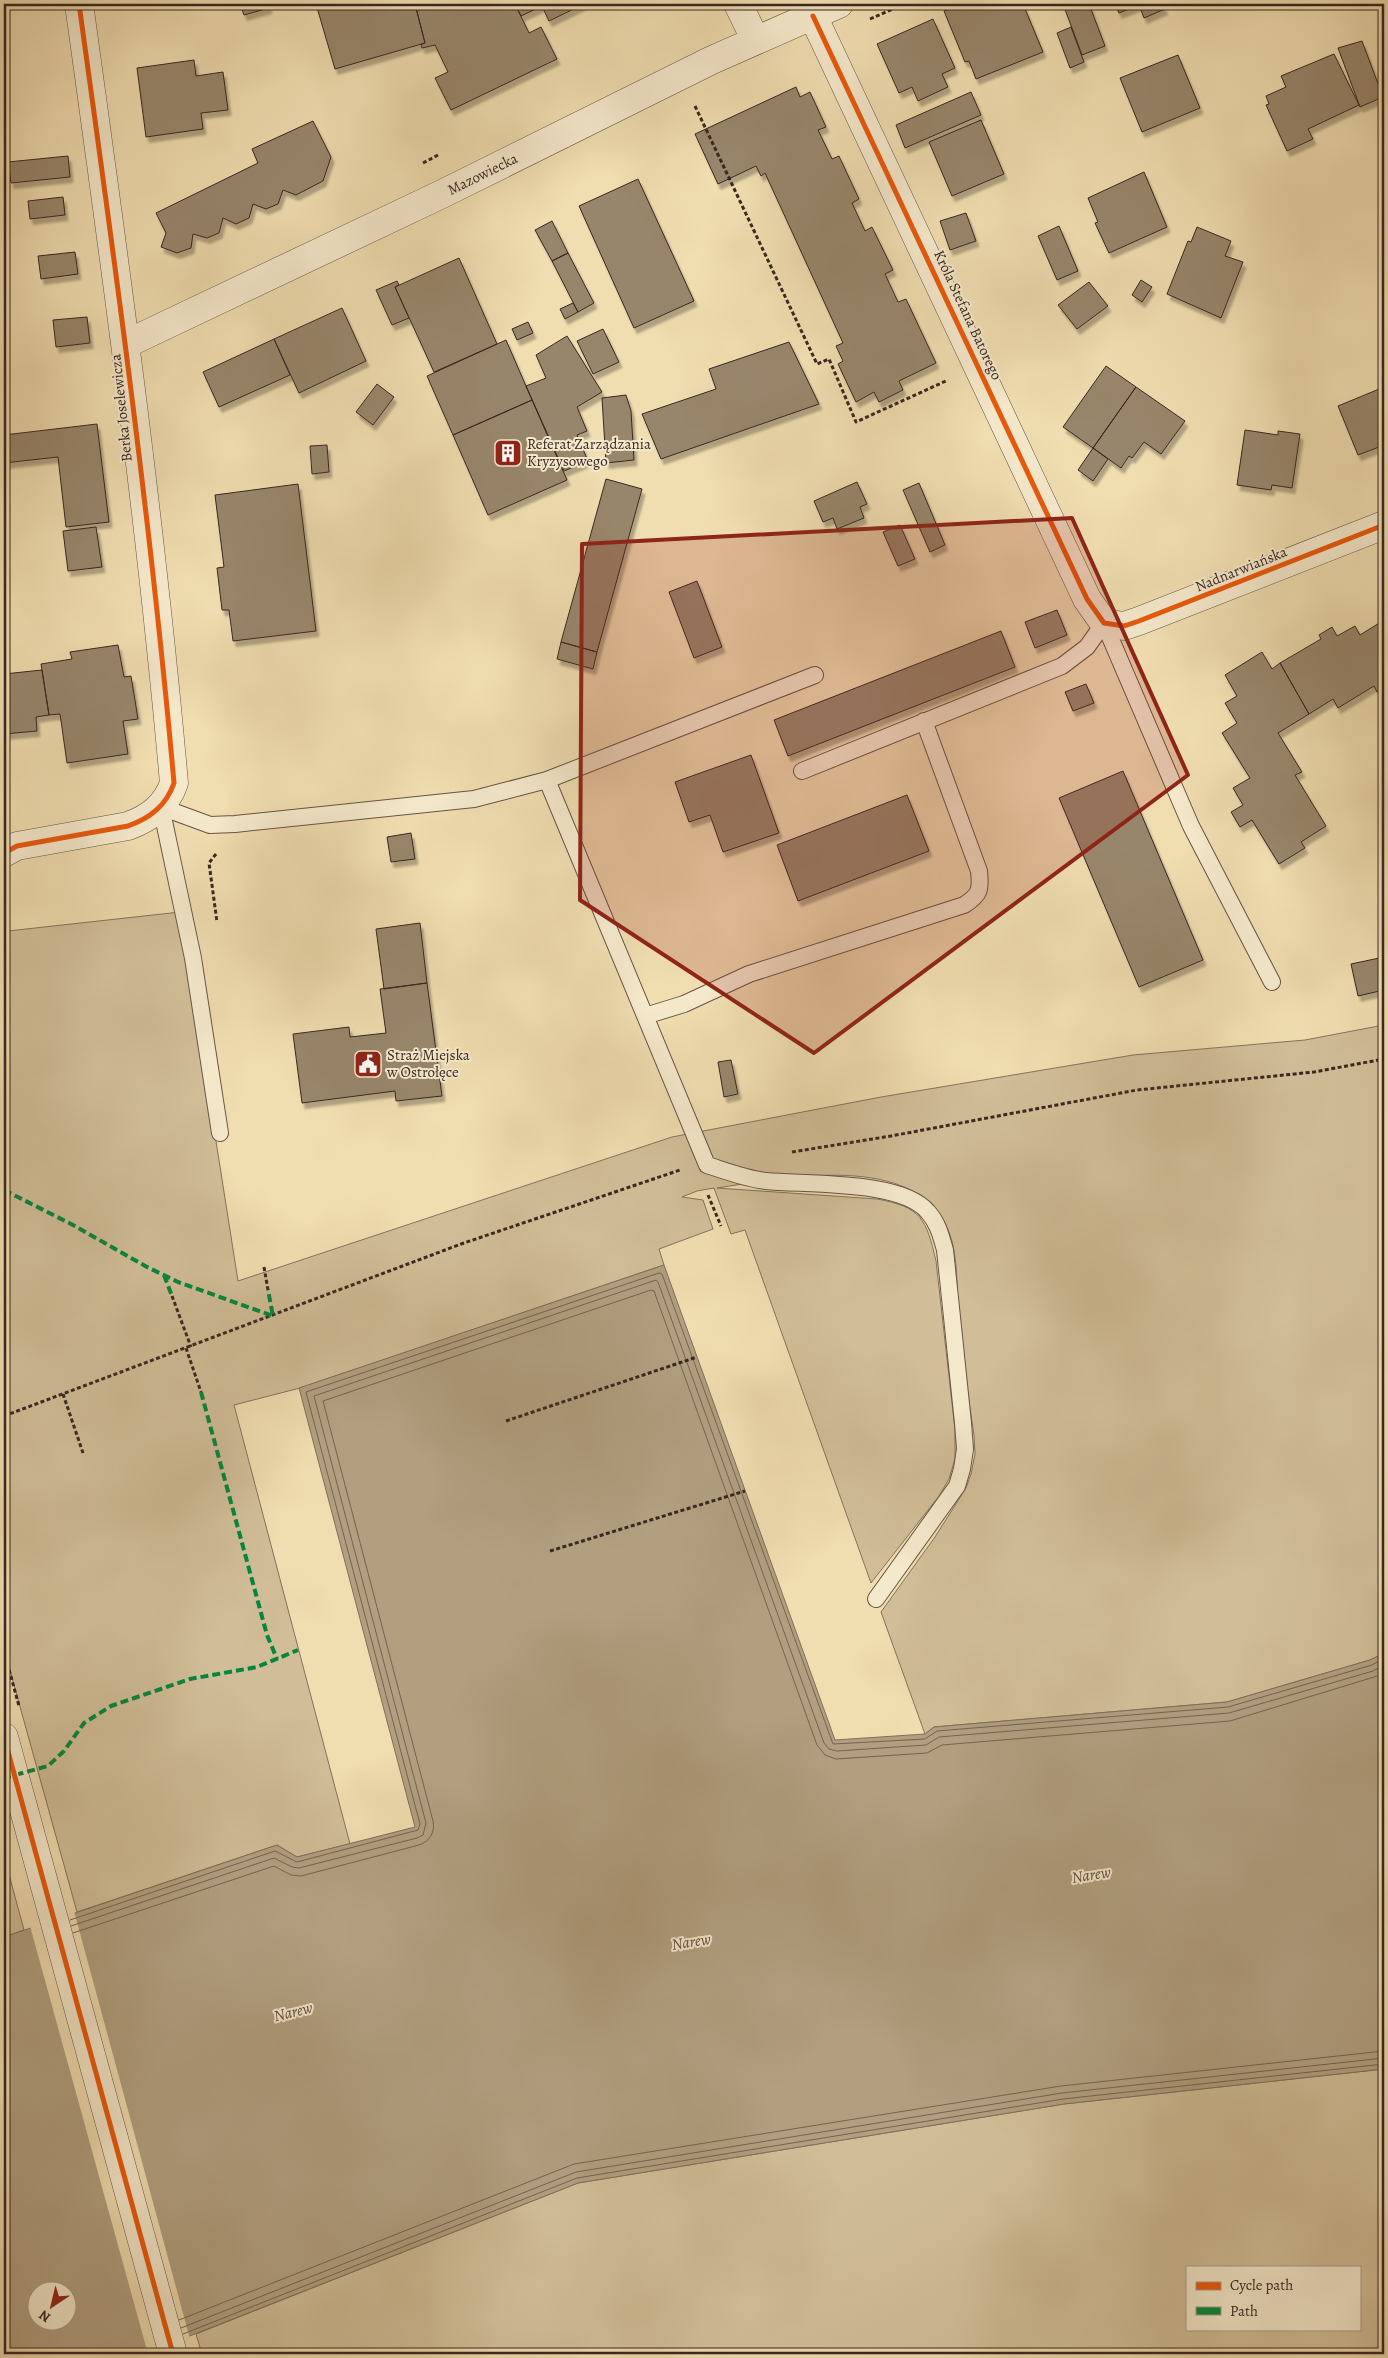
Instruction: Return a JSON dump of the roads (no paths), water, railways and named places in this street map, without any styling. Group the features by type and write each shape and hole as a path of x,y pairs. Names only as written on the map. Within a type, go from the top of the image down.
{"street":[{"name":"Berka Joselewicza","path":"79,4 126,344 164,681 174,783 170,794 161,807"},
{"path":"738,4 755,39"},
{"name":"Mazowiecka","path":"126,344 442,194 755,39 839,4"},
{"name":"Króla Stefana Batorego","path":"813,16 1087,599 1104,623"},
{"name":"Nadnarwiańska","path":"1104,623 1124,626 1140,621 1384,525"},
{"path":"8,847 128,826 146,820 161,807"},
{"path":"4,1737 173,2354"}],"lane":[{"path":"802,771 1062,666 1086,647 1104,623"},
{"path":"1104,623 1190,826 1272,982"},
{"path":"161,807 210,825 474,799 547,780 815,675"},
{"path":"645,1016 684,1004 750,974 964,905 976,897 980,884 979,871 924,721"},
{"path":"547,780 707,1165 763,1181 889,1190 910,1197 928,1210 939,1229 945,1250 963,1423 965,1449 962,1469 957,1486 876,1598"},
{"path":"161,807 193,958 220,1133"}],"water":[{"name":"Narew","path":"664,1265 835,1740 925,1734 934,1727 1227,1702 1370,1660 1384,1653 1384,2069 1064,2104 578,2183 144,2354 4,2354 4,1937 277,1845 297,1857 415,1827 299,1388"}],"place":[{"name":"Referat Zarządzania Kryzysowego","path":"508,453"},
{"name":"Straż Miejska w Ostrołęce","path":"368,1064"}]}
